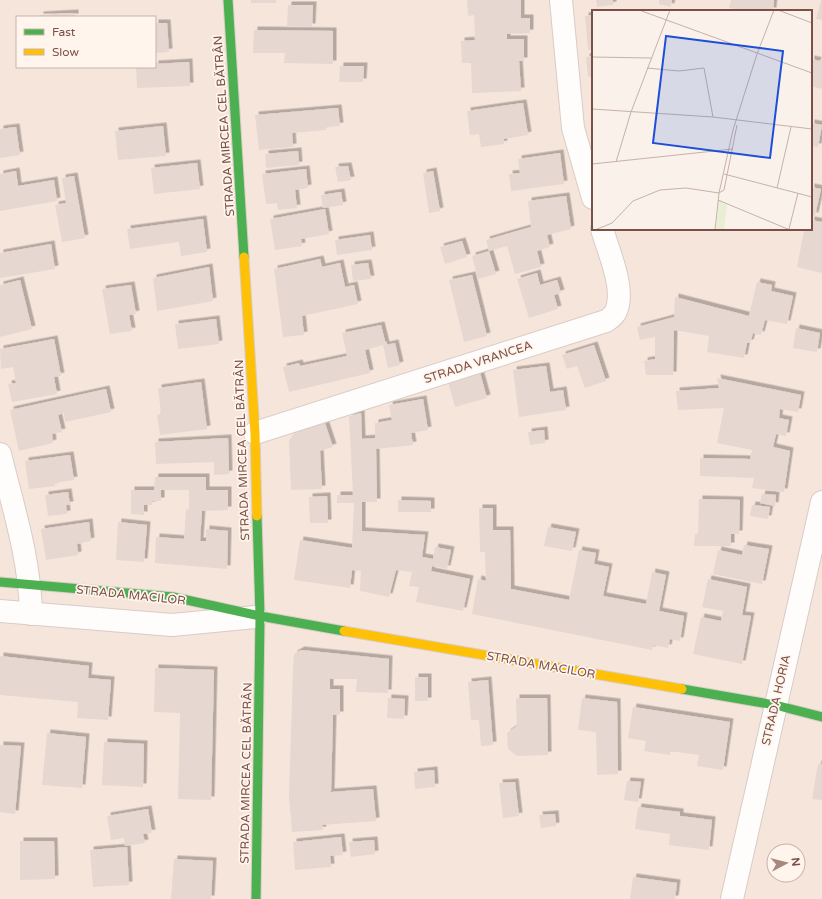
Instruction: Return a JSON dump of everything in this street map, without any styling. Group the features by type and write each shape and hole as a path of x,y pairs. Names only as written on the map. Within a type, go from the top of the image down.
{"street":[{"name":"STRADA MIRCEA CEL BĂTRÂN","path":"228,0 255,433 260,616 256,899"},
{"path":"561,0 573,128 592,194"},
{"name":"STRADA VRANCEA","path":"255,433 606,322 614,314 619,301 619,286 602,230"},
{"path":"0,454 26,559 30,585 31,614"},
{"name":"STRADA HORIA","path":"732,899 822,502"},
{"name":"STRADA MACILOR","path":"0,582 173,597 260,616 775,705 822,717"},
{"name":"STRADA MACILOR","path":"0,611 172,625 260,616"}],"shaded area":[{"path":"0,0 822,0 822,899 0,899"}],"building":[{"path":"251,0 276,0 276,3 251,3"},
{"path":"467,0 521,0 521,18 530,18 530,33 507,34 507,39 524,39 524,61 519,61 521,91 472,93 471,63 462,63 461,41 475,40 474,15 468,16"},
{"path":"596,0 613,0 613,5 597,7"},
{"path":"659,0 672,0 671,7 659,4"},
{"path":"731,0 774,0 773,10 742,10 729,8"},
{"path":"822,0 822,20 816,19"},
{"path":"288,5 313,5 312,27 287,26"},
{"path":"75,13 75,16 40,15"},
{"path":"592,15 592,49 588,50 585,16"},
{"path":"156,23 167,23 169,52 156,53"},
{"path":"254,30 333,31 333,64 284,63 285,53 253,53"},
{"path":"592,56 592,76 588,77 586,57"},
{"path":"822,57 822,89 812,86 812,59 820,61"},
{"path":"189,62 190,86 137,88 136,68 156,68 156,64"},
{"path":"340,66 364,66 363,82 339,82"},
{"path":"523,103 528,135 504,139 504,144 481,147 479,134 470,135 467,111"},
{"path":"338,108 340,126 326,127 326,130 292,133 293,147 259,150 255,115"},
{"path":"812,123 822,125 818,147 812,146"},
{"path":"163,126 166,156 118,160 115,131"},
{"path":"16,127 20,155 0,158 0,129"},
{"path":"298,151 299,165 266,168 265,154"},
{"path":"560,153 564,184 511,191 509,174 520,173 518,159"},
{"path":"197,163 200,189 154,194 151,168"},
{"path":"348,166 351,180 338,182 335,167"},
{"path":"306,169 308,188 295,190 297,208 278,210 277,203 266,204 262,174"},
{"path":"16,171 18,186 54,180 57,201 0,211 0,174"},
{"path":"433,171 440,211 429,213 423,173"},
{"path":"74,176 85,238 62,242 55,205 66,203 62,178"},
{"path":"812,187 821,189 815,216 812,215"},
{"path":"341,192 343,205 323,208 321,195"},
{"path":"566,196 571,229 547,235 550,247 537,251 541,267 515,274 507,246 489,251 486,240 531,227 528,201"},
{"path":"325,209 329,234 301,239 302,246 275,250 270,219"},
{"path":"203,219 207,252 181,256 179,242 130,249 127,229"},
{"path":"812,220 822,222 822,273 797,267 804,231 800,230 812,230"},
{"path":"370,235 372,250 337,255 335,240"},
{"path":"462,241 467,257 445,264 440,247"},
{"path":"51,244 55,269 0,278 0,253"},
{"path":"489,251 496,274 478,279 472,256"},
{"path":"320,259 322,267 340,263 345,287 354,285 358,304 302,316 304,335 283,337 274,269"},
{"path":"368,263 371,279 353,281 351,265"},
{"path":"209,267 213,301 157,311 153,278"},
{"path":"537,273 540,285 557,280 561,293 554,295 558,309 529,318 517,279"},
{"path":"472,275 487,336 464,342 449,280"},
{"path":"20,280 32,329 0,337 0,285"},
{"path":"757,282 772,285 771,291 793,296 787,324 765,320 761,335 753,333 750,343 747,343 744,358 707,352 709,336 674,330 673,375 646,375 644,361 655,359 655,337 640,340 637,327 674,317 675,297 749,316"},
{"path":"131,285 136,314 129,315 132,331 110,334 102,289"},
{"path":"216,319 219,344 178,349 175,324"},
{"path":"381,325 386,345 395,343 400,365 388,368 383,345 365,350 370,373 289,392 283,367 299,363 300,366 347,356 342,333"},
{"path":"796,328 820,333 817,352 793,348"},
{"path":"54,339 61,376 54,377 57,394 12,402 8,384 16,383 13,367 1,369 0,349"},
{"path":"594,345 606,381 585,388 577,366 567,369 562,355"},
{"path":"546,366 550,392 563,390 566,410 519,417 513,370"},
{"path":"480,373 487,398 455,407 448,382"},
{"path":"717,378 801,395 798,412 780,409 779,418 789,420 786,436 776,434 773,447 790,451 784,492 752,488 754,478 700,476 700,458 750,459 752,450 717,443 724,408 678,410 676,391 719,388"},
{"path":"201,382 207,429 160,435 157,415 161,414 158,388"},
{"path":"106,389 111,412 65,422 64,413 58,415 62,432 52,434 53,443 19,451 10,410"},
{"path":"423,399 428,430 411,433 413,445 376,449 377,502 362,502 362,531 425,535 422,557 433,559 435,547 451,550 447,569 432,566 431,571 470,579 463,611 416,602 419,587 409,586 412,572 396,570 389,597 360,591 361,571 352,570 350,588 294,580 300,540 352,548 354,503 337,503 337,495 353,495 349,416 361,413 362,439 375,438 375,423 392,420 389,405"},
{"path":"325,423 333,447 320,451 322,489 291,490 289,440 297,432"},
{"path":"544,430 545,443 530,445 528,432"},
{"path":"228,438 229,474 214,475 214,462 156,464 155,442"},
{"path":"70,455 74,480 54,483 55,486 29,489 25,461"},
{"path":"155,477 206,477 206,490 228,490 228,510 202,511 200,541 206,541 206,529 228,531 227,569 155,563 156,537 184,539 186,509 189,510 189,490 161,490 161,501 152,501 152,505 144,505 144,515 131,514 131,490 154,490"},
{"path":"68,492 70,505 66,505 67,514 48,516 45,495"},
{"path":"762,494 776,495 775,506 760,503"},
{"path":"327,496 328,523 310,523 309,497"},
{"path":"699,499 740,500 739,534 731,534 731,546 694,546 695,534 698,534"},
{"path":"398,500 431,501 431,512 398,512"},
{"path":"752,505 770,507 768,519 750,516"},
{"path":"479,508 493,508 493,530 510,530 511,589 569,600 579,550 596,553 594,564 609,567 603,596 646,604 652,572 666,575 659,611 684,616 680,641 670,639 668,648 653,645 652,650 472,614 478,579 486,581 485,552 480,552"},
{"path":"89,522 91,541 77,544 78,555 46,560 41,529"},
{"path":"118,522 147,525 144,562 116,560"},
{"path":"548,527 576,532 572,551 544,546"},
{"path":"744,545 769,549 762,584 713,574 718,550 742,555"},
{"path":"708,579 747,587 742,615 751,616 742,664 693,654 701,617 721,621 723,611 702,607"},
{"path":"301,650 389,659 388,693 356,692 357,679 330,679 330,689 340,689 340,715 333,715 331,792 373,789 376,821 322,825 323,830 292,832 289,796 293,668 294,654"},
{"path":"0,656 89,666 88,678 111,680 108,720 77,718 78,702 0,695"},
{"path":"155,668 214,670 211,800 178,799 180,713 154,712"},
{"path":"415,677 428,677 428,701 415,701"},
{"path":"488,680 493,745 481,746 479,720 471,720 468,682"},
{"path":"388,698 405,699 404,719 387,718"},
{"path":"516,698 547,698 548,755 517,756 508,749 507,733 517,726"},
{"path":"582,698 617,702 618,774 597,775 596,732 578,730"},
{"path":"633,707 730,722 723,770 697,766 699,755 670,751 670,755 644,751 646,741 628,738"},
{"path":"47,733 86,737 82,788 42,785"},
{"path":"104,742 144,744 143,787 102,785"},
{"path":"0,745 21,746 15,814 0,812"},
{"path":"818,764 822,764 822,800 812,799"},
{"path":"434,770 435,787 415,789 414,772"},
{"path":"627,781 641,782 638,802 624,800"},
{"path":"515,782 519,816 503,818 499,783"},
{"path":"638,807 680,812 680,816 712,820 709,850 669,845 670,834 635,829"},
{"path":"148,809 152,833 143,834 145,843 125,846 124,838 111,840 107,816"},
{"path":"555,814 556,826 541,828 539,815"},
{"path":"341,837 343,855 330,856 331,867 295,870 293,842"},
{"path":"374,840 375,854 351,857 349,842"},
{"path":"20,841 54,841 55,879 20,880"},
{"path":"127,847 129,885 93,887 90,850"},
{"path":"174,859 213,861 211,899 171,899"},
{"path":"633,877 677,883 675,899 630,899"}],"traffic: fast":[{"path":"228,0 244,257"},
{"path":"256,899 260,616 257,516"},
{"path":"0,582 173,597 260,616 344,631"},
{"path":"682,689 775,705 822,717"}],"traffic: slow":[{"path":"244,257 255,433 257,516"},
{"path":"344,631 682,689"}]}
